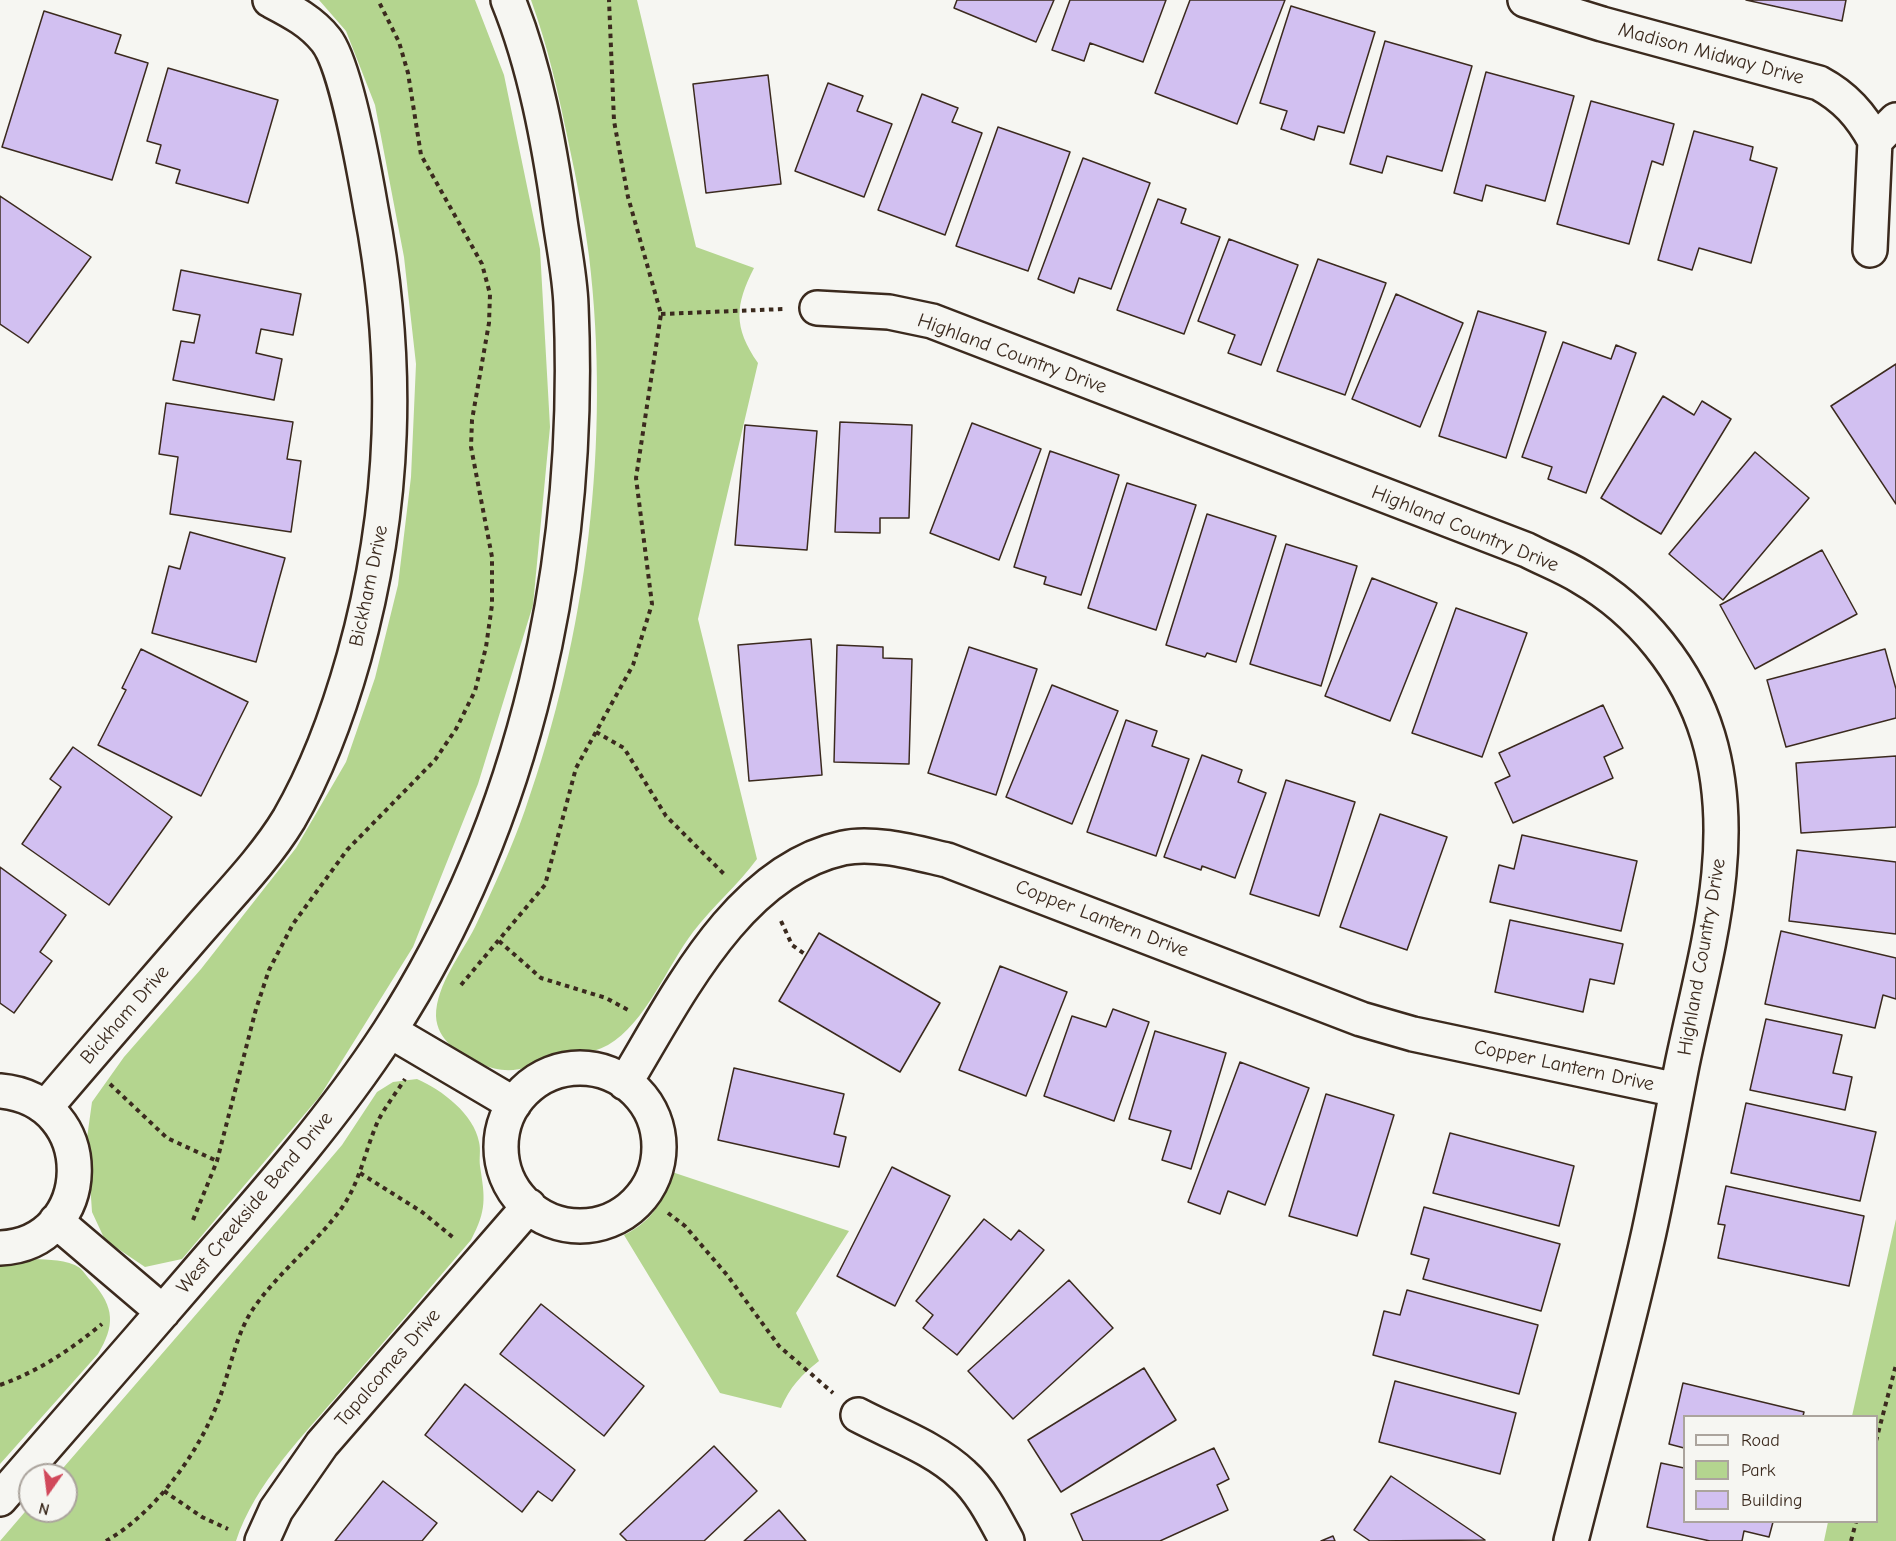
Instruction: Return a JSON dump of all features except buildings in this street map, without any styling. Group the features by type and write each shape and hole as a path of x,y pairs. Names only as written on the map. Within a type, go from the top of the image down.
{"street":[{"name":"Bickham Drive","path":"46,1107 246,875 287,821 318,764 337,717 375,571 387,497 390,422 388,341 379,247 341,77 328,43 305,19 270,0"},
{"name":"West Creekside Bend Drive","path":"0,1499 151,1302 313,1139 390,1030 448,928 496,812 536,694 561,559 572,441 571,301 549,147 508,0"},
{"name":"Madison Midway Drive","path":"1525,0 1602,24 1819,83 1836,92 1885,131"},
{"path":"1870,250 1885,131"},
{"name":"Highland Country Drive","path":"817,308 890,312 932,321 1527,550 1581,577 1631,613 1662,648 1688,688 1707,734 1720,785 1722,836 1716,897 1648,1233 1571,1541"},
{"name":"Copper Lantern Drive","path":"625,1083 721,932 753,899 801,863 844,848 893,848 947,860 1361,1019 1413,1034 1677,1090"},
{"path":"390,1030 514,1104"},
{"path":"576,1067 609,1072 625,1083 637,1090 655,1118 660,1151 652,1183 631,1208 601,1223 568,1226 537,1214 513,1190 501,1159 503,1126 518,1096 543,1076 576,1067"},
{"path":"0,1091 18,1093 46,1107 63,1125 73,1149 76,1175 70,1200 56,1221 32,1240 0,1248"},
{"name":"Tapalcomes Drive","path":"262,1540 276,1510 322,1444 529,1206"},
{"path":"56,1221 151,1302"},
{"path":"858,1415 928,1451 964,1475 994,1517 1007,1541"}],"path":[{"path":"661,314 817,308"},
{"path":"596,732 624,748 666,816 715,867 781,921 792,945 806,955"},
{"path":"499,941 541,978 606,998 659,1027"},
{"path":"106,1541 116,1535 164,1491 198,1446 219,1401 233,1352 251,1313 341,1209 360,1173 378,1121 423,1050"},
{"path":"87,1059 167,1138 217,1161"},
{"path":"360,1173 422,1212 482,1260"},
{"path":"668,1213 685,1226 727,1275 779,1346 858,1415"},
{"path":"0,1385 27,1375 151,1302"},
{"path":"1878,1433 1896,1365"},
{"path":"164,1491 202,1517 262,1540"},
{"path":"1851,1541 1856,1523"}],"green space":[{"path":"319,0 475,0 504,75 540,249 550,427 533,605 478,784 413,947 320,1096 182,1259 145,1267 105,1240 92,1212 87,1138 92,1102 124,1057 201,969 296,848 346,762 375,678 398,585 411,477 416,364 404,257 375,105 346,31"},
{"path":"531,0 637,0 696,247 754,268 743,293 740,316 744,338 758,363 698,619 757,859 693,932 645,1009 621,1035 608,1045 594,1051 507,1070 479,1063 450,1045 437,1025 437,1004 445,981 475,927 508,855 546,743 564,675 578,606 588,536 595,466 597,396 595,325 583,214 557,90"},
{"path":"417,1079 446,1096 471,1122 480,1145 484,1196 480,1220 471,1240 282,1460 255,1499 236,1541 0,1541 18,1520 18,1523 78,1523 78,1463 67,1463 342,1145 377,1092 393,1082"},
{"path":"672,1172 849,1231 796,1313 819,1361 797,1382 781,1408 720,1393 624,1235 643,1223 656,1209"},
{"path":"1896,1219 1896,1541 1824,1541 1828,1523 1878,1523 1878,1415 1852,1415"},
{"path":"34,1259 63,1261 80,1268 105,1300 110,1326 98,1354 0,1464 0,1264"}]}
